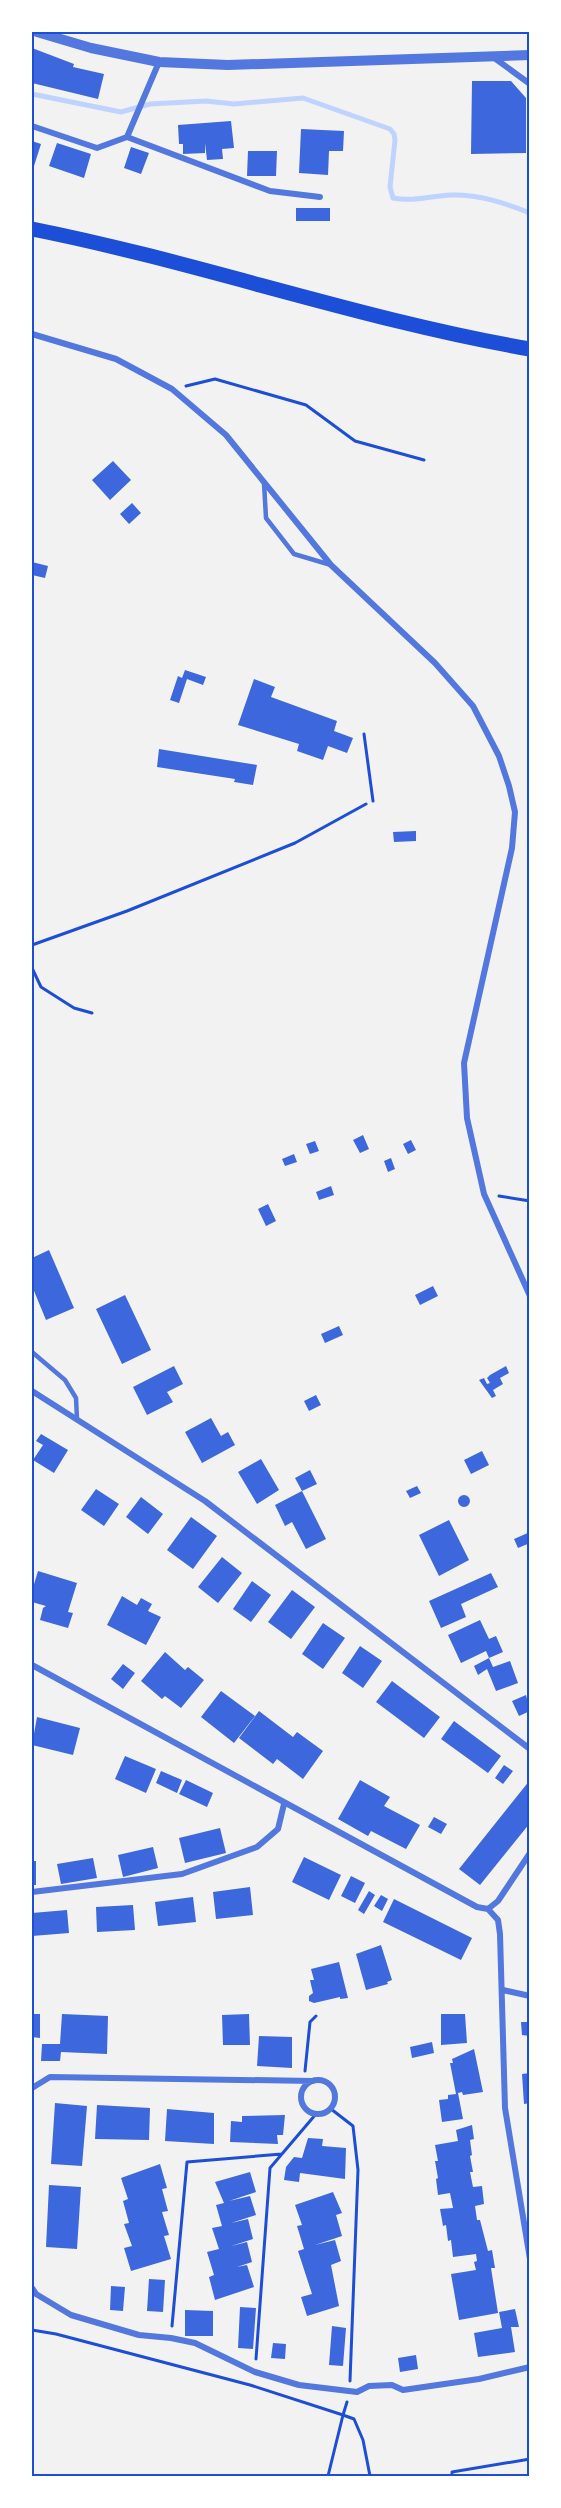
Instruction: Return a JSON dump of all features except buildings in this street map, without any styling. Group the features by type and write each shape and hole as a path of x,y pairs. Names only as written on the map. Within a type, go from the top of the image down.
{"main road":[{"path":"32,229 106,244 461,337 530,349"}],"street":[{"path":"37,32 91,48 159,62 228,65 530,55"},
{"path":"490,55 530,84"},
{"path":"127,137 159,62"},
{"path":"32,126 97,148 127,137 270,191 320,197"},
{"path":"32,334 116,359 172,389 226,435 331,565 435,663 473,706 499,756 510,786 515,812 512,848 464,1063 467,1118 484,1194 530,1296"},
{"path":"32,1391 205,1501 530,1749"},
{"path":"32,1666 477,1907 488,1908 498,1901 530,1853"},
{"path":"32,1892 182,1874 257,1847 278,1829 284,1804"},
{"path":"488,1908 498,1920 499,1927 503,1990 505,2108 530,2259"},
{"path":"503,1990 530,1996"},
{"path":"32,2088 50,2077 324,2081 333,2088 336,2098 332,2109 327,2112 316,2114 307,2110 302,2101 303,2090 313,2081"},
{"path":"32,2288 36,2294 71,2314 139,2335 195,2343 255,2373 299,2385 357,2392 369,2386 392,2385 403,2390 479,2379 530,2367"}],"lane":[{"path":"264,483 266,518 294,554 331,565"},
{"path":"32,1352 64,1380 76,1398 77,1419"}],"path":[{"path":"172,389 214,379 306,405 355,441 423,460"},
{"path":"364,734 373,801"},
{"path":"32,945 127,911 295,843 366,804"},
{"path":"32,968 41,987 74,1008 92,1013"},
{"path":"484,1194 530,1201"},
{"path":"305,2066 310,2022 316,2016"},
{"path":"328,2476 350,2391 358,2170 352,2126 332,2109"},
{"path":"255,2373 270,2168 316,2114"},
{"path":"171,2338 187,2162 282,2154"},
{"path":"32,2330 56,2334 250,2385 354,2419 363,2440 370,2476"},
{"path":"452,2476 452,2472 530,2458"}],"waterway":[{"path":"32,94 121,112 150,104 206,101 234,104 303,98 390,129 395,140 390,187 393,198 471,196 530,213"}]}
